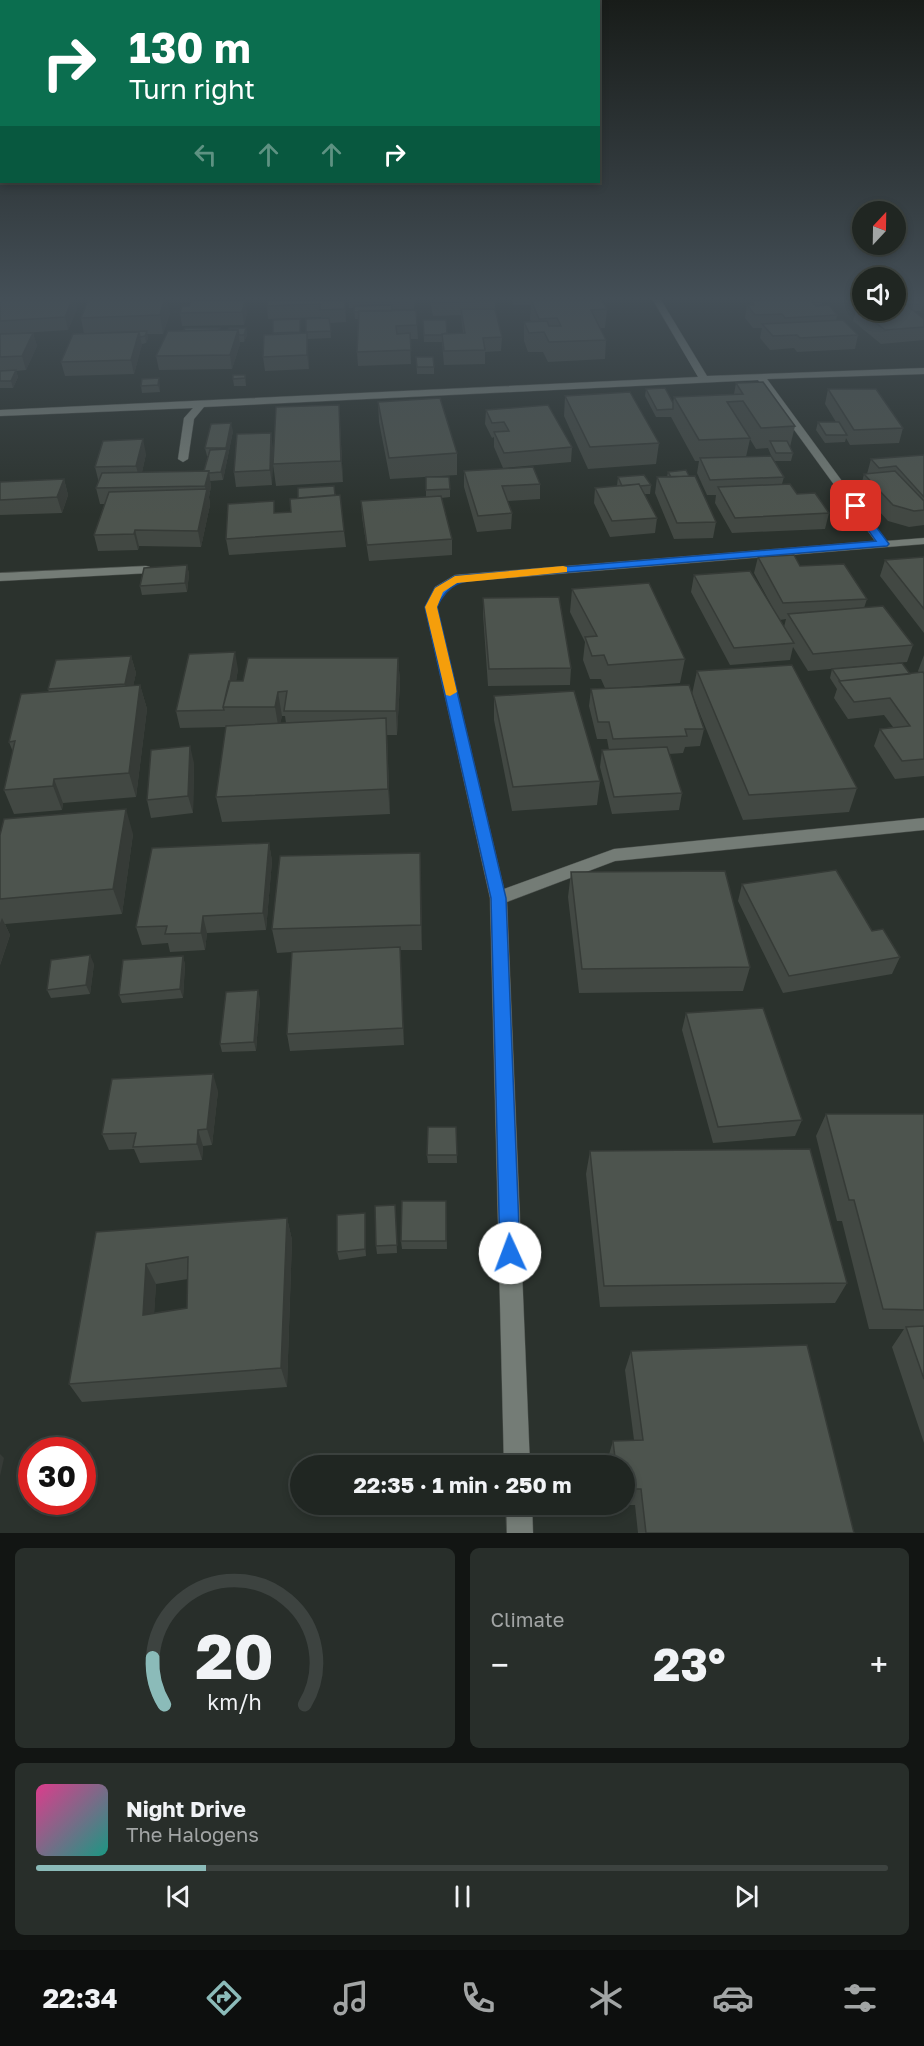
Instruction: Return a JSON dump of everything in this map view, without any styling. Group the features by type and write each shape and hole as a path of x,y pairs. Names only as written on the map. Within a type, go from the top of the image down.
{"street":[{"path":"699,372 703,378"},
{"path":"0,413 200,406 703,378 906,372"},
{"path":"760,376 883,544"},
{"path":"183,459 189,418 200,406"},
{"path":"518,1455 498,898 431,607 439,590 455,579 924,541"},
{"path":"0,577 146,570"},
{"path":"498,898 614,855 924,824"},
{"path":"519,1515 520,1533"}],"building":[{"path":"0,372 15,372 11,381 0,381"},
{"path":"233,375 245,375 245,378 233,379"},
{"path":"159,378 158,385 141,386 142,379"},
{"path":"763,382 795,426 761,428 743,401 727,402 750,438 699,440 674,397 743,394 736,383"},
{"path":"665,388 673,403 673,409 657,410 646,389"},
{"path":"828,389 876,389 903,428 854,430"},
{"path":"630,392 659,443 590,447 565,396"},
{"path":"440,398 457,453 389,458 378,402"},
{"path":"339,405 341,461 273,464 276,407"},
{"path":"548,405 572,447 504,453 494,432 509,431 504,422 492,423 486,410"},
{"path":"818,422 839,422 847,435 826,435"},
{"path":"231,423 226,448 205,448 211,424"},
{"path":"271,433 270,470 234,472 237,434"},
{"path":"143,439 136,466 95,467 103,441"},
{"path":"770,441 787,441 793,453 776,453"},
{"path":"227,449 221,472 204,471 210,450"},
{"path":"924,455 924,497 896,466 879,468 871,459"},
{"path":"771,456 784,477 710,480 700,458"},
{"path":"533,467 540,484 502,486 512,513 478,516 464,471"},
{"path":"686,470 689,476 671,477 668,472"},
{"path":"209,471 205,486 96,488 102,473"},
{"path":"895,471 924,501 924,510 914,511 893,505 864,474"},
{"path":"644,475 651,485 622,486 618,477"},
{"path":"695,476 716,522 677,523 657,477"},
{"path":"426,477 449,477 450,489 426,490"},
{"path":"64,479 57,497 0,500 0,482"},
{"path":"639,484 657,518 612,521 595,488"},
{"path":"790,484 797,494 815,493 829,513 735,518 718,487"},
{"path":"334,486 335,495 298,498 298,488"},
{"path":"207,489 198,531 135,530 134,534 94,535 109,492"},
{"path":"340,495 344,531 226,539 228,504 274,501 274,513 291,512 290,499"},
{"path":"441,496 452,539 367,545 361,501"},
{"path":"794,555 800,566 844,564 867,599 783,603 758,557"},
{"path":"924,557 924,609 885,560"},
{"path":"187,565 185,583 140,586 144,568"},
{"path":"750,571 794,643 734,648 694,575"},
{"path":"649,583 685,659 608,665 604,655 592,656 585,637 597,636 572,589"},
{"path":"559,597 571,668 489,669 483,598"},
{"path":"883,606 913,645 813,654 788,614"},
{"path":"235,652 224,710 176,711 189,654"},
{"path":"131,656 125,684 48,689 56,660"},
{"path":"248,658 398,658 396,711 284,711 287,691 278,692 275,707 223,707 229,681 243,681"},
{"path":"902,663 910,674 840,681 832,669"},
{"path":"792,665 857,788 749,795 697,671"},
{"path":"923,672 924,759 902,761 880,729 910,726 890,698 854,702 839,681"},
{"path":"140,685 129,773 54,779 53,786 4,790 15,741 9,742 21,694"},
{"path":"689,685 704,729 685,729 687,736 613,739 609,722 598,722 591,689"},
{"path":"574,691 600,781 513,787 494,696"},
{"path":"386,718 388,789 216,797 226,726"},
{"path":"190,746 188,796 147,800 151,750"},
{"path":"667,747 682,793 614,797 602,750"},
{"path":"126,809 113,889 0,899 0,835 4,819"},
{"path":"269,843 263,913 203,916 201,933 165,934 167,926 136,927 152,848"},
{"path":"420,853 421,925 272,929 280,856"},
{"path":"836,870 872,931 883,929 900,957 789,976 742,884"},
{"path":"725,871 750,967 582,969 571,872"},
{"path":"400,947 403,1028 287,1034 292,952"},
{"path":"90,955 86,985 47,990 51,960"},
{"path":"183,956 180,989 119,995 123,960"},
{"path":"258,990 254,1042 220,1044 226,992"},
{"path":"763,1008 802,1120 718,1127 686,1013"},
{"path":"213,1074 207,1129 198,1130 197,1144 133,1147 136,1133 102,1134 112,1079"},
{"path":"826,1114 924,1114 924,1310 883,1309 854,1200 849,1200"},
{"path":"428,1127 456,1127 457,1155 427,1155"},
{"path":"810,1149 847,1283 604,1286 590,1151"},
{"path":"402,1201 446,1201 446,1241 401,1241"},
{"path":"395,1205 397,1245 376,1246 375,1206"},
{"path":"365,1213 365,1249 337,1252 337,1215"},
{"path":"287,1218 281,1368 69,1384 96,1232","holes":["188,1257 187,1308 143,1315 146,1264"]},
{"path":"924,1326 924,1379 906,1327"},
{"path":"807,1345 854,1533 646,1533 641,1489 635,1489 635,1455 615,1455 613,1441 643,1440 631,1351"}],"slow traffic":[{"path":"450,692 431,607 439,590 455,579 563,570"}],"route":[{"path":"510,1253 498,898 431,607 439,590 455,579 883,544 856,506"}]}
